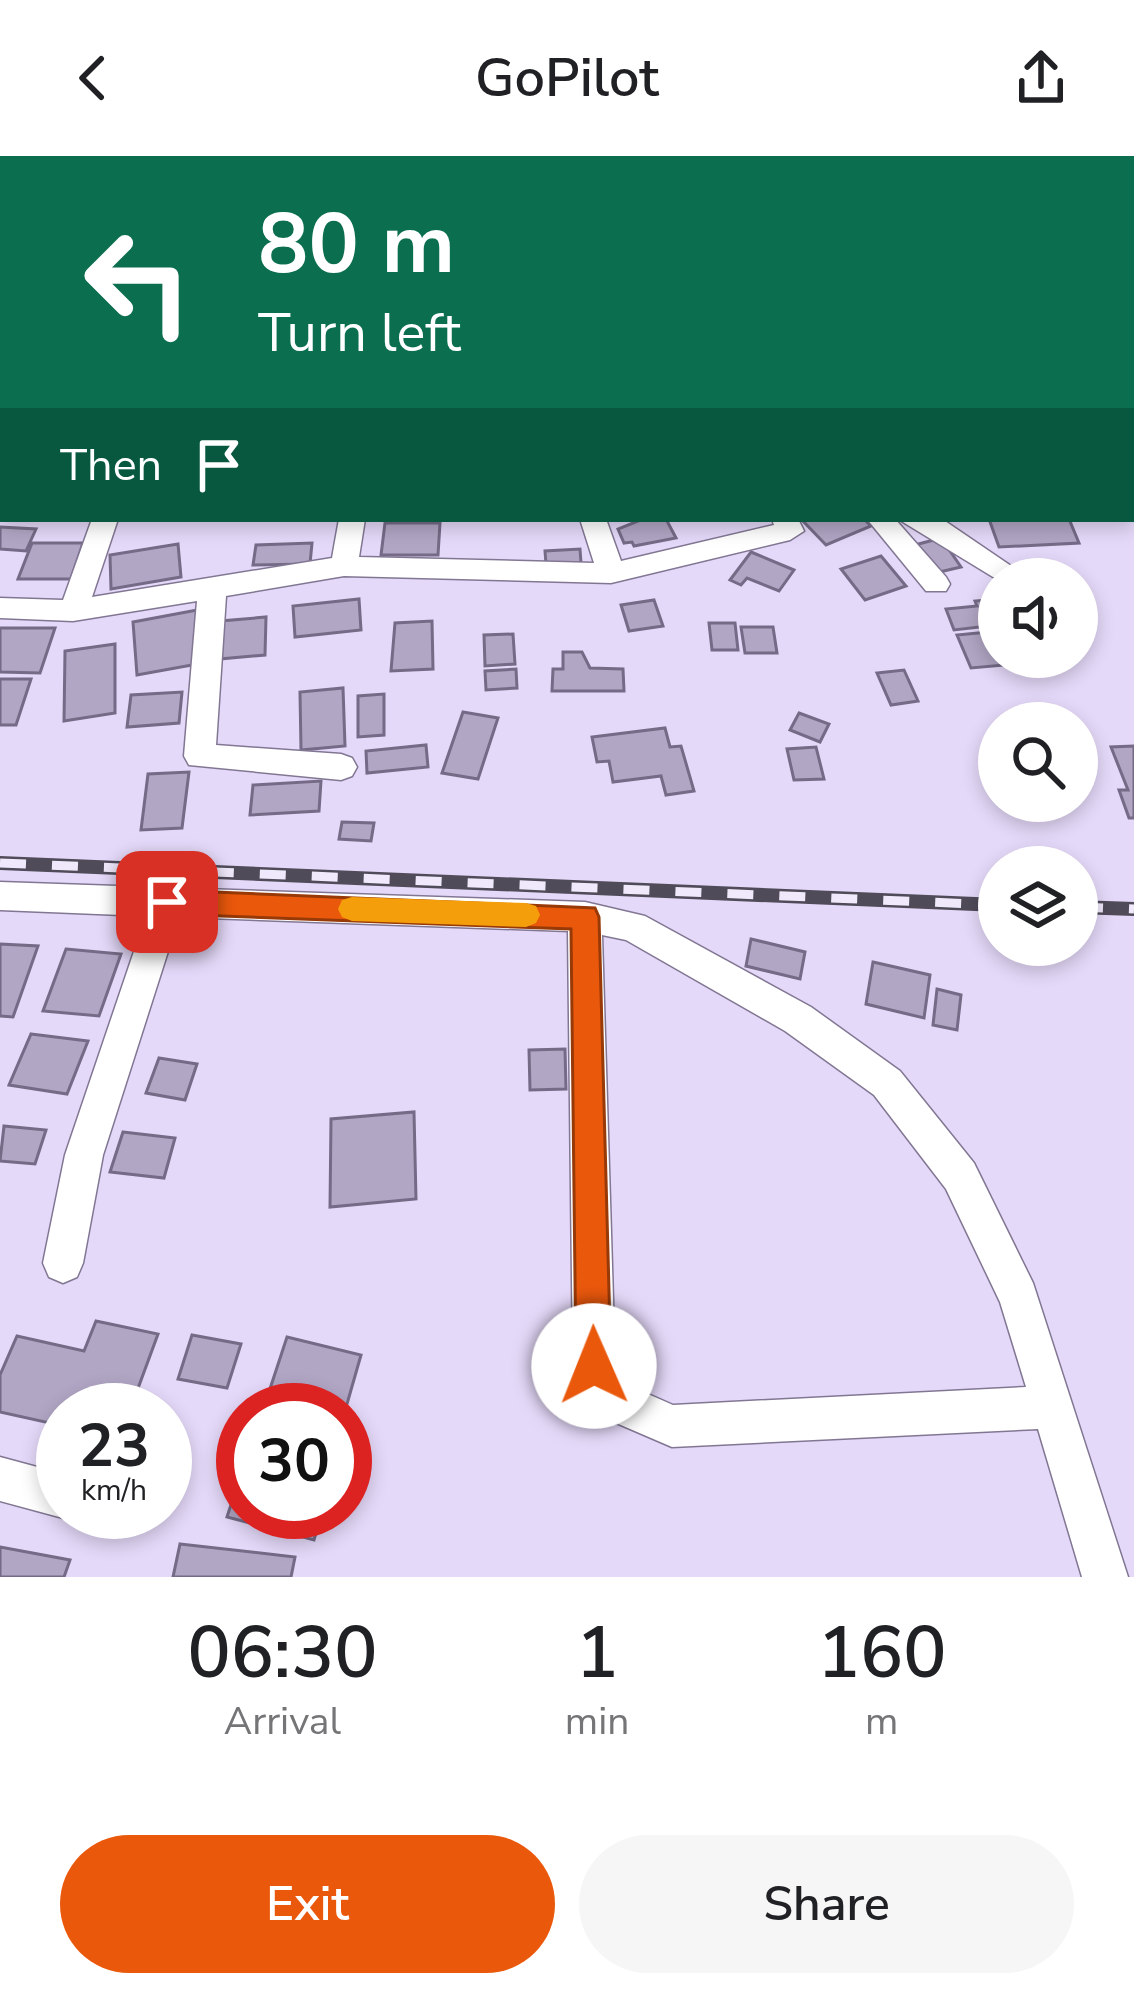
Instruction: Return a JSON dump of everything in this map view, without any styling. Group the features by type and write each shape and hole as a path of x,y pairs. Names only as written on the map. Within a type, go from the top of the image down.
{"street":[{"path":"73,611 104,522"},
{"path":"344,566 351,522"},
{"path":"594,522 611,573"},
{"path":"0,608 73,611 344,566 611,573 790,531 786,522"},
{"path":"883,522 936,584"},
{"path":"922,522 984,558"},
{"path":"212,590 200,756 341,767"},
{"path":"0,896 585,917 634,927 798,1019 887,1083 961,1176 1019,1297 1105,1577"},
{"path":"63,1264 84,1155 167,902"},
{"path":"585,917 594,1366 608,1398 672,1426 1053,1407"},
{"path":"0,1479 36,1489"}],"building":[{"path":"636,522 668,522 676,538 634,546 624,543 618,529"},
{"path":"804,522 867,522 871,526 826,545"},
{"path":"990,522 1070,522 1079,543 999,547"},
{"path":"385,523 440,523 438,555 381,555"},
{"path":"0,527 36,529 26,551 0,549"},
{"path":"941,538 961,567 935,573 915,545"},
{"path":"32,543 83,543 71,579 18,579"},
{"path":"312,543 310,564 253,565 256,545"},
{"path":"178,544 181,577 111,589 110,555"},
{"path":"580,549 581,563 546,564 545,551"},
{"path":"751,552 794,570 779,591 747,578 741,585 730,580"},
{"path":"881,556 906,586 865,600 841,569"},
{"path":"359,599 361,630 295,637 293,606"},
{"path":"654,600 663,626 629,631 621,605"},
{"path":"978,601 978,627 954,630 946,609 977,606"},
{"path":"197,610 203,663 137,675 133,622"},
{"path":"266,617 265,655 219,659 221,621"},
{"path":"432,621 433,669 391,671 395,623"},
{"path":"709,623 735,623 738,650 712,650"},
{"path":"741,627 773,627 777,653 745,653"},
{"path":"0,628 55,628 40,673 0,672"},
{"path":"978,633 978,667 971,668 957,635"},
{"path":"513,634 515,664 485,666 484,635"},
{"path":"115,644 115,713 64,721 65,651"},
{"path":"563,652 582,652 590,668 623,669 624,691 552,691 553,669 563,669"},
{"path":"516,669 517,688 486,690 485,671"},
{"path":"904,670 918,701 891,705 877,673"},
{"path":"0,679 31,679 16,725 0,725"},
{"path":"343,688 345,746 301,750 300,692"},
{"path":"182,692 179,723 127,727 131,695"},
{"path":"384,694 384,735 358,737 358,696"},
{"path":"463,712 498,718 478,779 442,773"},
{"path":"799,713 829,724 820,742 790,730"},
{"path":"665,728 670,747 681,746 694,791 666,795 661,776 613,782 609,761 597,762 592,737"},
{"path":"426,745 428,767 367,773 366,751"},
{"path":"1134,746 1134,818 1129,818 1119,790 1128,790 1111,747"},
{"path":"816,747 824,779 794,780 787,749"},
{"path":"189,772 182,828 141,830 148,774"},
{"path":"321,781 319,811 250,815 253,785"},
{"path":"342,822 374,823 371,841 339,839"},
{"path":"751,939 805,952 800,979 746,966"},
{"path":"0,944 38,946 13,1017 0,1016"},
{"path":"66,949 121,954 99,1016 43,1011"},
{"path":"873,962 930,975 924,1018 866,1004"},
{"path":"937,989 961,995 957,1030 933,1025"},
{"path":"31,1034 88,1041 67,1094 9,1085"},
{"path":"565,1049 566,1089 530,1090 529,1050"},
{"path":"159,1058 197,1064 185,1100 146,1093"},
{"path":"414,1112 416,1199 330,1207 331,1119"},
{"path":"4,1126 46,1130 35,1164 0,1161"},
{"path":"123,1132 175,1138 164,1178 110,1172"},
{"path":"96,1321 158,1334 140,1383 36,1383 36,1420 0,1412 0,1375 17,1336 84,1351"},
{"path":"192,1335 241,1344 229,1383 216,1386 178,1379"},
{"path":"287,1337 361,1355 353,1383 272,1383"},
{"path":"180,1544 295,1557 291,1577 173,1577"},
{"path":"0,1547 70,1560 64,1577 0,1577"}],"railway":[{"path":"0,863 978,904"},
{"path":"1098,908 1134,909"}],"slow traffic":[{"path":"352,909 526,915"}],"route":[{"path":"167,902 585,917 594,1366"}]}
